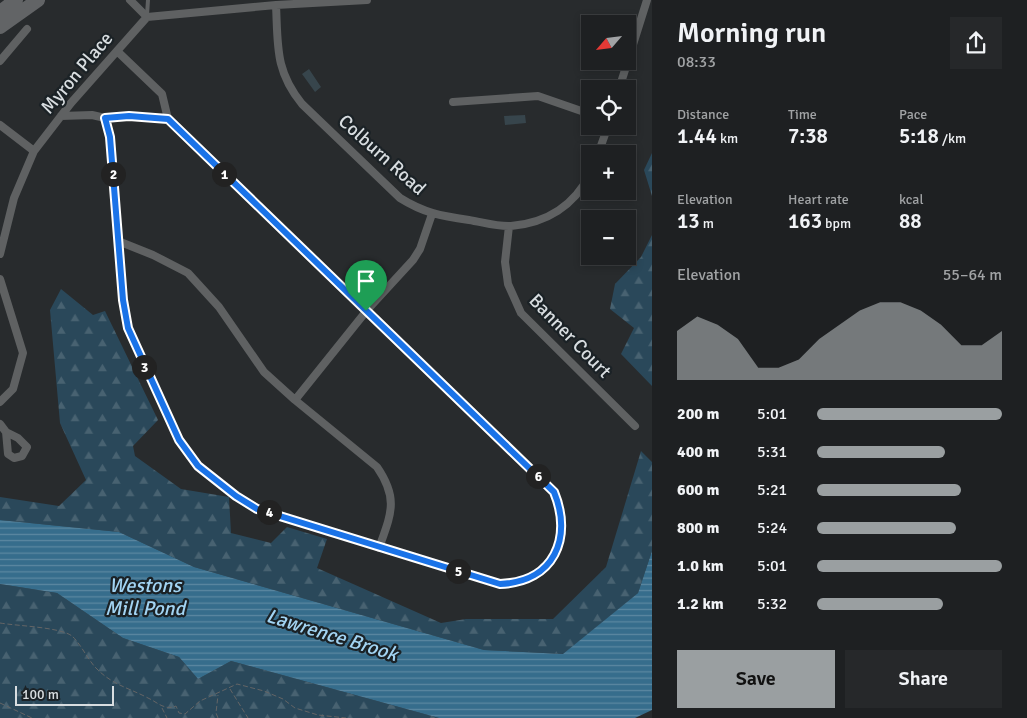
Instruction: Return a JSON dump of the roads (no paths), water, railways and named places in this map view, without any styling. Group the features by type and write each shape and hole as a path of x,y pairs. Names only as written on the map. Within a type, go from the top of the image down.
{"highway":[{"path":"1,23 16,0"},
{"path":"1,23 38,0"}],"street":[{"path":"130,0 147,17 276,5 367,0"},
{"path":"622,80 647,0"},
{"name":"Colburn Road","path":"276,5 280,59 283,75 290,89 302,104 400,198 432,214 509,226 531,223 557,213 572,202 581,188"},
{"name":"Myron Place","path":"0,254 14,198 34,151 61,116 147,17"},
{"path":"0,61 27,28"},
{"path":"105,118 110,137 123,300 131,338 179,440 198,466 236,496 257,509 379,548 500,584 514,584 542,571 553,560 562,534 561,509 554,492 168,119 162,94 117,51"},
{"path":"453,102 538,96 581,111"},
{"path":"61,116 92,115 105,118 129,116 168,119"},
{"path":"0,125 34,151"},
{"path":"295,400 366,311 420,249 432,214"},
{"name":"Banner Court","path":"509,226 505,262 508,284 521,313 635,426"},
{"path":"118,241 153,255 188,273 219,307 264,372 377,467 387,481 392,499 389,520 379,548"},
{"path":"0,279 23,353 13,388 0,402"},
{"path":"0,424 6,432"}],"lane":[{"path":"147,17 148,0"}],"water":[{"name":"Westons Mill Pond","path":"0,520 119,532 194,567 484,650 563,654 638,593 652,551 652,710 635,718 439,718 231,661 198,679 179,657 123,638 57,593 0,584"}],"water label":[{"name":"Lawrence Brook","path":"332,635"}]}
